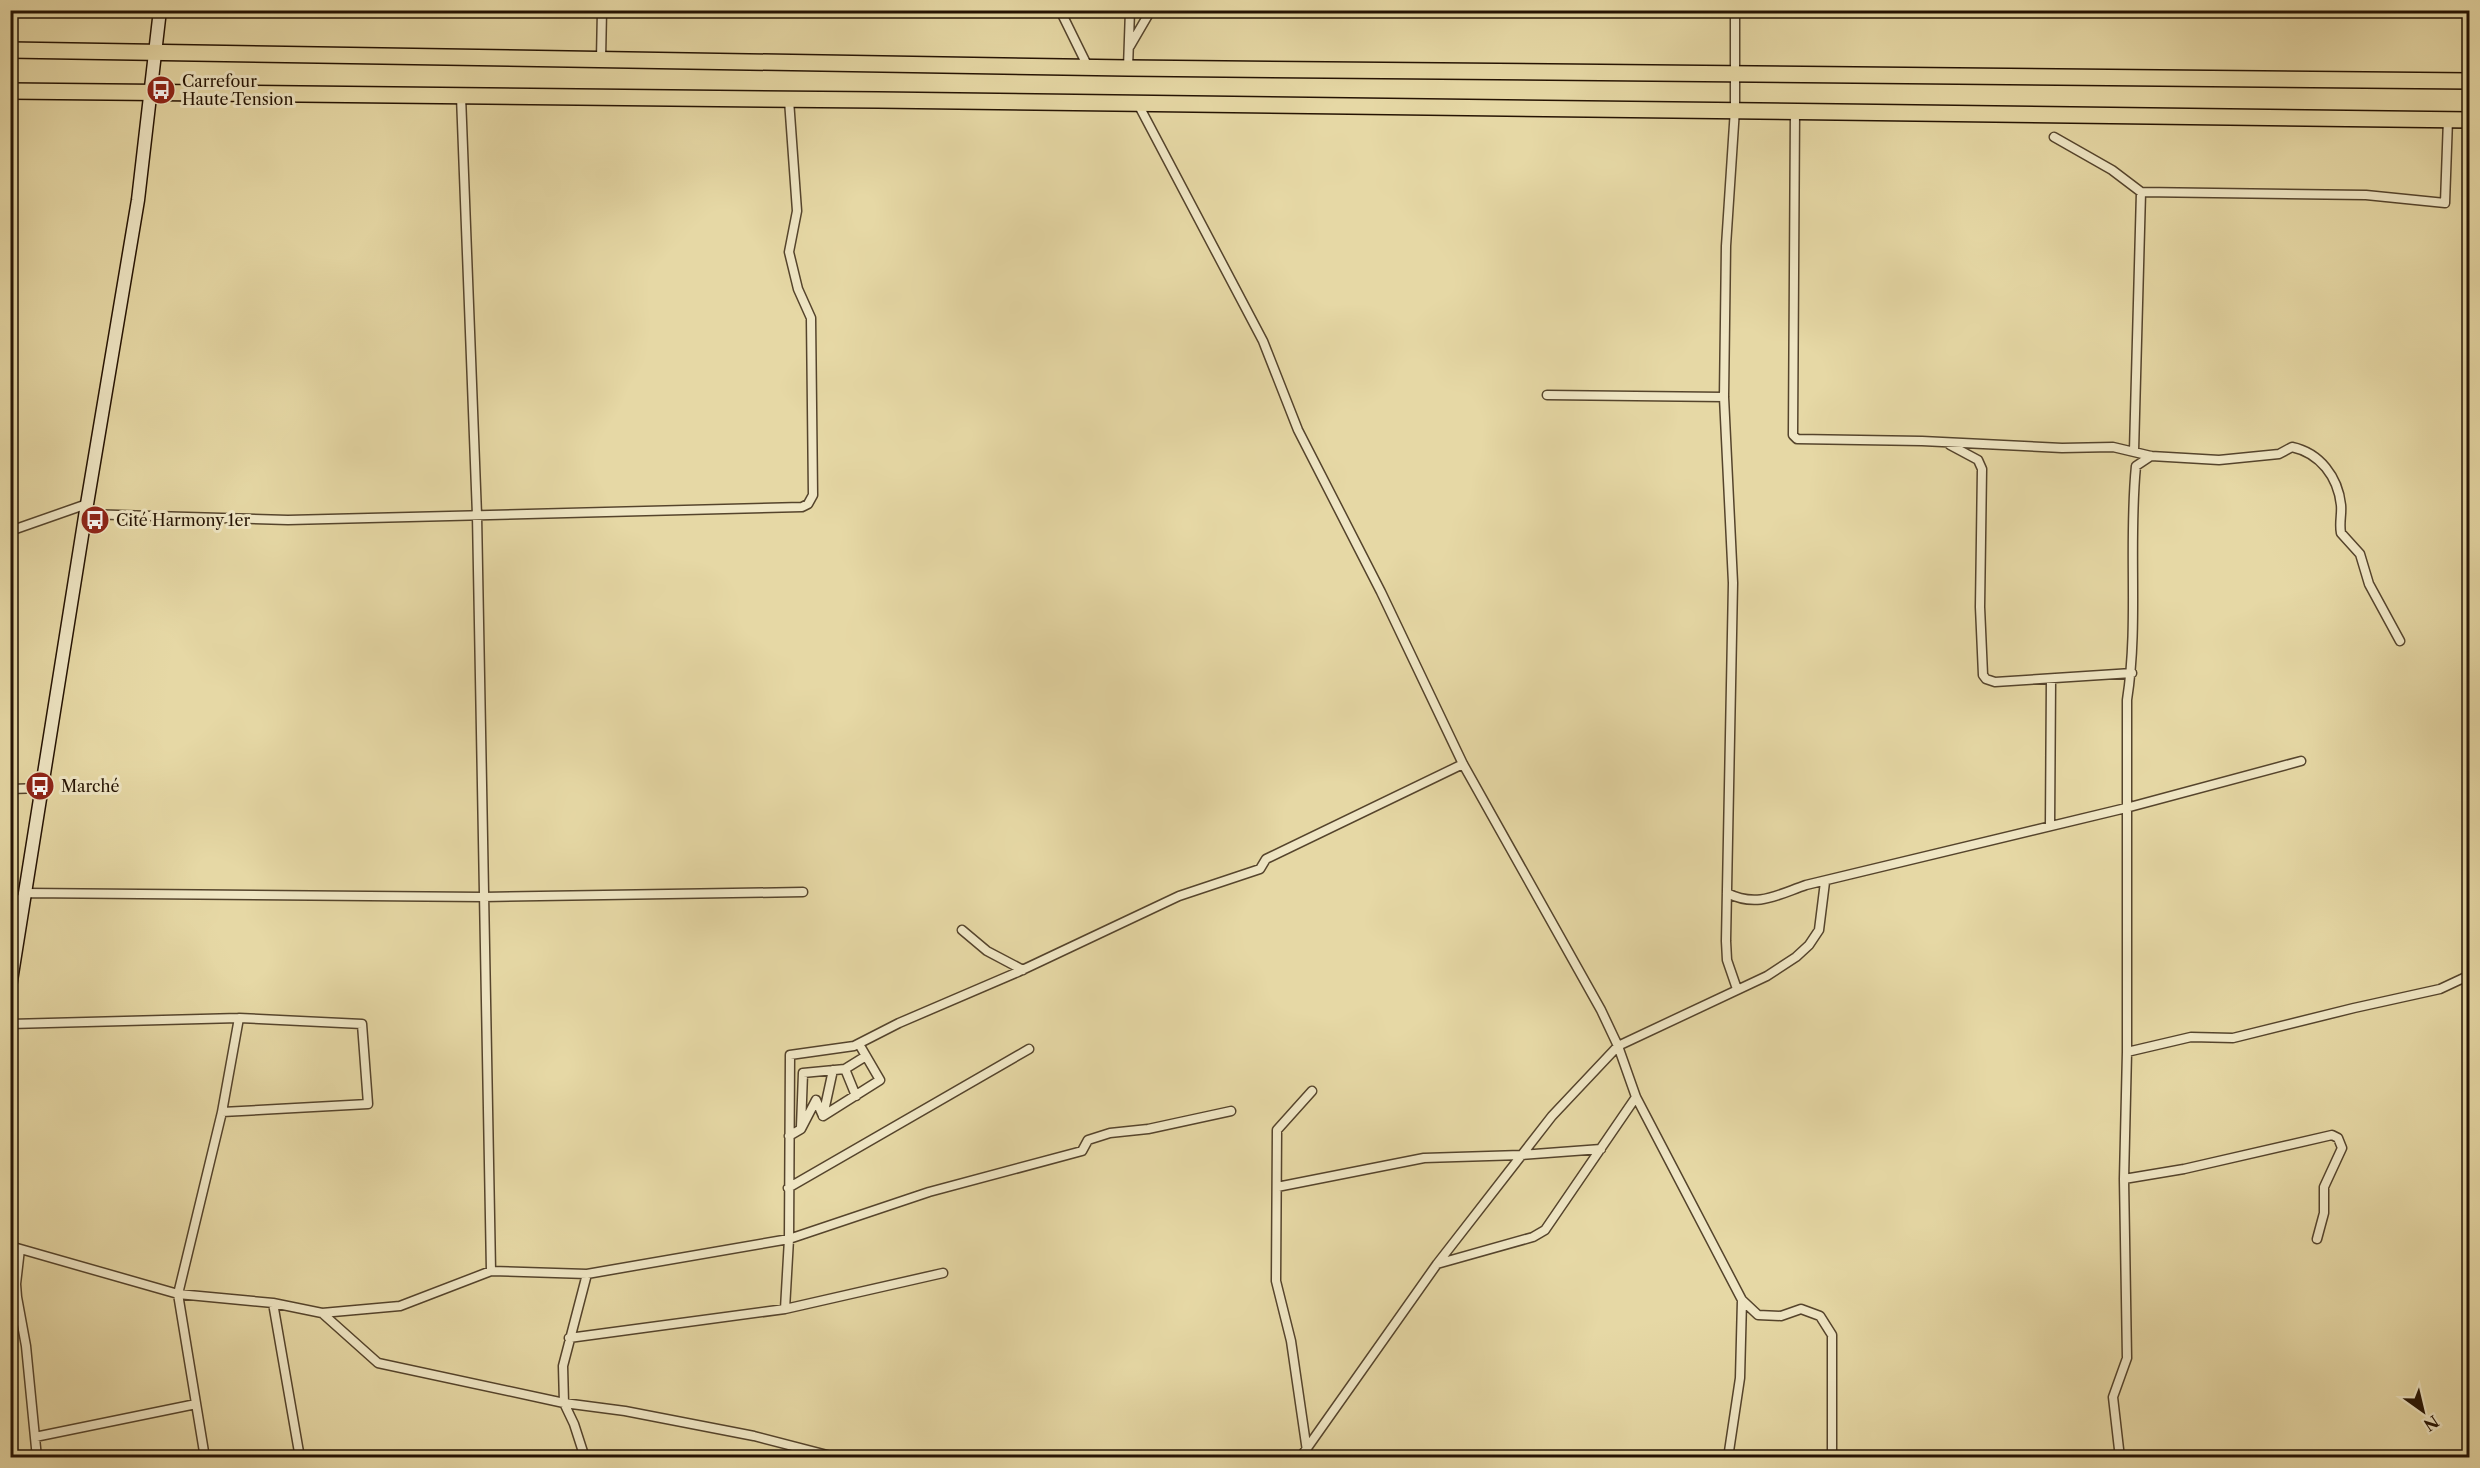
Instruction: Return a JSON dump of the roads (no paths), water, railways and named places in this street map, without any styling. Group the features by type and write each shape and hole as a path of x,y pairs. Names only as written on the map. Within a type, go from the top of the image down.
{"highway":[{"path":"10,50 1128,68 2469,81"},
{"path":"10,91 1734,109 2469,120"}],"street":[{"path":"10,987 138,200 160,10"},
{"path":"601,59 602,10"},
{"path":"1060,10 1088,67"},
{"path":"1128,68 1130,10"},
{"path":"1129,47 1151,10"},
{"path":"1735,10 1734,109 1726,246 1724,397 1733,584 1727,960 1737,989"},
{"path":"461,96 477,515 491,1271"},
{"path":"10,531 86,509 288,520 802,507 808,504 813,495 811,318 798,289 789,252 797,211 789,100"},
{"path":"1138,104 1263,341 1298,430 1381,592 1463,764 1601,1010 1618,1046 1636,1097 1742,1300 1758,1315 1781,1316 1801,1309 1820,1316 1832,1335 1832,1458"},
{"path":"1795,110 1794,435 1800,441 1922,441 2062,448 2113,447 2151,456 2219,460 2279,454 2292,447 2299,448 2324,464 2336,483 2341,507 2341,533 2360,554 2369,584 2400,641"},
{"path":"2054,136 2112,170 2141,192 2366,195 2445,203 2448,119"},
{"path":"2134,451 2141,192"},
{"path":"1547,395 1724,397"},
{"path":"1947,443 1977,460 1982,470 1980,607 1983,675 1991,682 2132,673"},
{"path":"2120,1458 2114,1397 2127,1358 2124,1179 2127,1052 2127,700 2132,673 2131,530 2135,475 2139,462 2151,456"},
{"path":"2050,825 2051,679"},
{"path":"1727,893 1750,901 1764,900 1806,885 2126,808 2301,761"},
{"path":"785,1308 789,1239 790,1054 854,1047 899,1023 1023,970 1179,896 1260,869 1266,859 1463,764"},
{"path":"10,789 43,788"},
{"path":"1300,1458 1437,1264 1552,1116 1618,1046 1767,976 1796,957 1815,938 1819,930 1825,882"},
{"path":"10,900 24,896 483,897 803,892"},
{"path":"962,930 987,951 1023,970"},
{"path":"2127,1052 2191,1037 2233,1038 2440,989 2469,975"},
{"path":"205,1458 178,1294 222,1112 239,1018"},
{"path":"10,1024 239,1018 362,1024 368,1104 222,1112"},
{"path":"823,1116 880,1080 859,1044"},
{"path":"788,1188 1029,1048"},
{"path":"801,1129 803,1073 845,1069 866,1056"},
{"path":"845,1069 856,1096"},
{"path":"823,1116 833,1070"},
{"path":"1308,1458 1291,1341 1276,1281 1277,1130 1312,1091"},
{"path":"1437,1264 1533,1237 1545,1230 1636,1097"},
{"path":"789,1136 801,1129 816,1100 823,1116"},
{"path":"10,1246 178,1294 273,1303 322,1312 400,1306 491,1271 587,1274 789,1239 929,1192 1082,1151 1088,1140 1110,1133 1148,1129 1231,1112"},
{"path":"2124,1179 2184,1169 2332,1135 2338,1138 2342,1148 2324,1187 2324,1213 2317,1239"},
{"path":"1277,1187 1424,1158 1521,1155 1601,1149"},
{"path":"20,1249 16,1284 17,1297 26,1346 37,1458"},
{"path":"569,1338 785,1308 944,1273"},
{"path":"585,1458 574,1424 564,1403 563,1366 587,1274"},
{"path":"1728,1458 1740,1378 1742,1300"},
{"path":"273,1303 300,1458"},
{"path":"322,1312 378,1363 564,1403 625,1411 754,1436 840,1458"},
{"path":"35,1437 196,1404"}],"place":[{"name":"Carrefour Haute Tension","path":"161,90"},
{"name":"Cité Harmony 1er","path":"95,520"},
{"name":"Marché","path":"40,786"}]}
